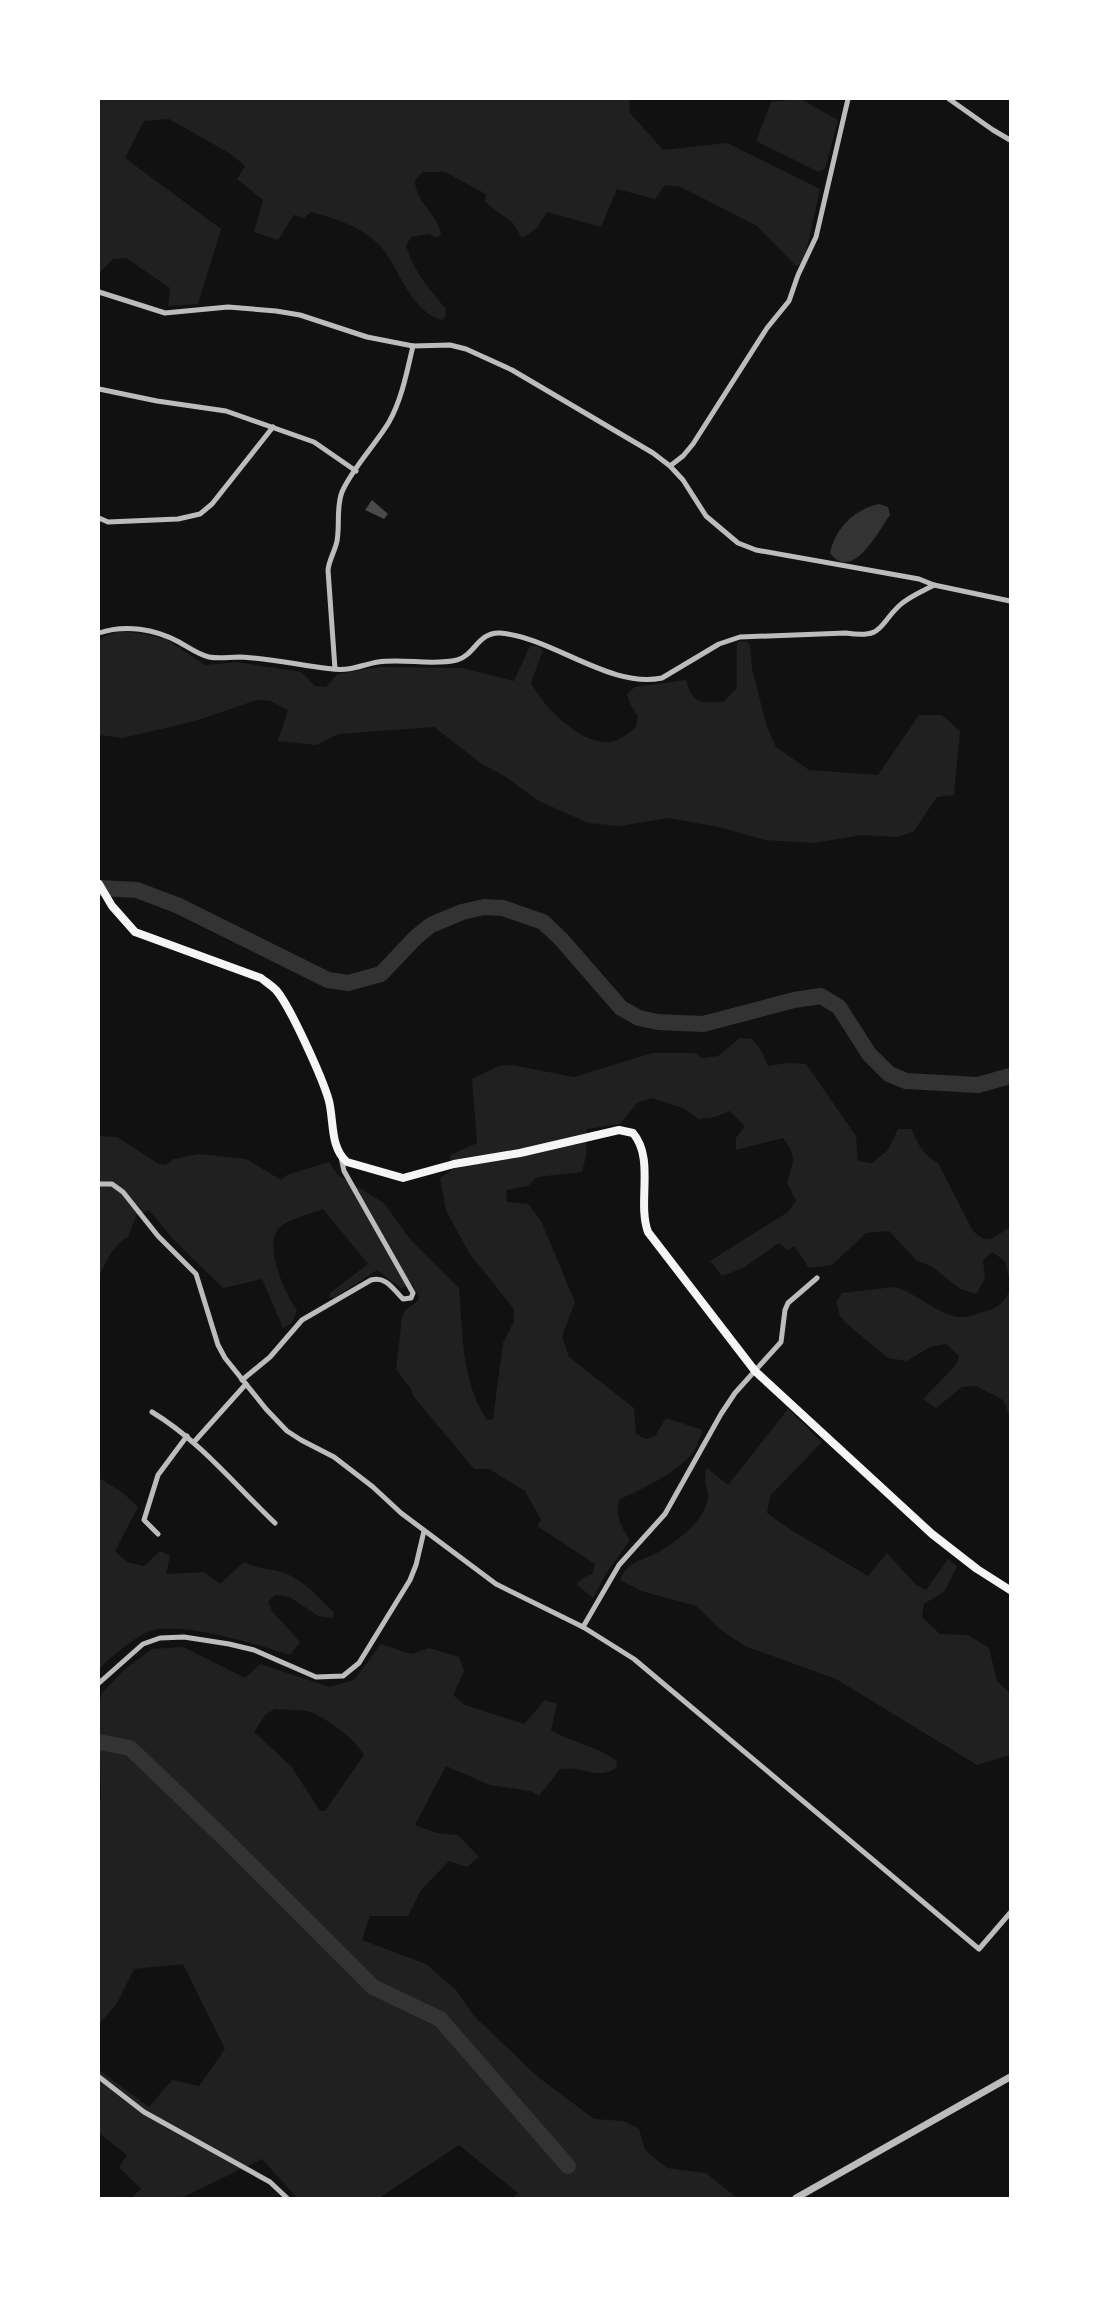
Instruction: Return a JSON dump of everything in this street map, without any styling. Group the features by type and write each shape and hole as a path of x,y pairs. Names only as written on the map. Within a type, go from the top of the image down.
{"main road":[{"path":"99,884 112,906 135,932 261,978 276,990 291,1016 328,1099 336,1148 341,1157 347,1162 403,1178 454,1164 520,1153 619,1130 633,1133 640,1145 645,1175 643,1212 648,1232 754,1371 932,1534 977,1569 1010,1590"}],"street":[{"path":"670,466 683,456 693,444 767,328 789,301 798,275 816,237 848,99"},
{"path":"949,99 1010,140"},
{"path":"99,292 165,313 228,307 276,311 300,315 367,337 413,346 450,345 466,349 493,361 598,419 670,466 683,480 706,516 738,543 756,550 919,579 934,585 1010,601"},
{"path":"335,669 328,570 329,560 336,544 342,492 397,406 413,346"},
{"path":"99,389 157,401 226,411 314,442 356,471"},
{"path":"99,518 108,522 178,519 200,514 212,504 273,428"},
{"path":"99,633 106,630 141,629 170,637 206,656 240,657 351,670 376,662 447,662 459,659 467,655 482,638 498,633 515,635 627,677 653,680 662,678 719,644 740,637 846,632 861,635 869,634 885,625 901,604 934,585"},
{"path":"194,1442 244,1382 270,1357 302,1320 370,1280 378,1278 385,1281 403,1298 411,1298 412,1293 409,1285 390,1257 344,1171 341,1157"},
{"path":"99,1184 112,1184 123,1192 158,1236 196,1274 218,1345 244,1382 288,1430 301,1440 334,1457 424,1531 496,1584 583,1627 634,1659 979,1949 1010,1913"},
{"path":"583,1627 618,1565 666,1514 721,1414 754,1371 781,1342 783,1317 788,1303 817,1278"},
{"path":"152,1412 194,1442 275,1524"},
{"path":"158,1534 144,1520 148,1502 158,1475 187,1436"},
{"path":"99,1683 143,1644 160,1638 184,1637 254,1650 316,1677 343,1676 359,1663 410,1580 416,1565 424,1531"},
{"path":"99,2077 144,2112 270,2182 287,2198"},
{"path":"796,2198 1010,2078"}],"shaded area":[{"path":"99,99 629,99 630,113 663,150 727,143 820,189 804,262 796,266 757,226 681,187 665,185 655,199 617,189 601,227 547,212 536,229 522,238 513,223 485,202 486,194 445,172 423,172 415,180 416,188 422,202 436,220 441,234 437,238 429,234 411,237 406,246 418,272 446,309 445,317 442,320 431,316 414,300 382,248 367,234 358,229 311,212 304,218 294,215 278,240 254,232 263,200 237,179 245,166 231,154 169,119 144,121 125,158 221,229 198,304 168,306 170,288 126,258 113,259 99,273"},
{"path":"800,99 838,120 825,169 819,172 756,141 771,102"},
{"path":"879,504 888,507 890,515 872,542 856,558 847,562 839,561 830,553 841,528 854,515"},
{"path":"120,631 166,639 205,665 236,662 301,672 315,686 326,687 338,674 379,667 462,668 514,681 530,646 537,646 543,650 531,683 536,692 552,712 572,729 583,736 605,742 618,740 636,727 638,716 630,704 627,694 635,687 686,680 691,694 698,700 703,702 723,702 737,688 737,642 746,641 750,645 752,669 767,727 776,747 809,770 878,775 919,715 942,715 960,731 954,795 937,797 914,831 898,837 861,835 814,843 765,840 719,827 667,818 620,826 588,823 539,801 506,777 482,764 434,727 338,734 316,745 278,741 288,710 270,701 257,700 195,721 123,738 99,735 99,640"},
{"path":"740,1038 752,1039 761,1050 768,1066 787,1063 806,1064 856,1136 858,1161 872,1163 888,1150 898,1129 911,1129 928,1157 938,1163 973,1231 982,1238 990,1239 1007,1229 1010,1230 1010,1281 1005,1261 992,1252 983,1260 985,1279 976,1294 960,1289 931,1266 917,1261 889,1231 866,1233 832,1265 809,1268 794,1246 787,1250 779,1243 743,1268 722,1276 710,1261 788,1212 796,1201 787,1182 793,1163 792,1154 783,1138 736,1150 736,1138 745,1126 730,1111 715,1117 699,1119 683,1108 651,1098 637,1103 620,1124 587,1129 586,1156 582,1172 537,1177 528,1186 506,1190 507,1202 528,1204 541,1221 575,1302 562,1336 569,1357 634,1408 636,1434 646,1439 655,1436 666,1418 703,1430 693,1452 680,1466 649,1485 620,1499 618,1505 619,1520 630,1540 606,1574 593,1598 576,1584 592,1574 595,1564 537,1526 541,1520 525,1491 489,1469 474,1469 414,1397 411,1389 396,1369 402,1317 406,1309 417,1302 419,1297 412,1284 401,1288 377,1270 334,1298 329,1297 330,1293 368,1264 323,1209 283,1224 275,1235 273,1245 277,1269 287,1293 297,1310 292,1323 283,1328 262,1279 223,1288 174,1240 149,1210 136,1216 128,1237 114,1249 99,1275 99,1136 117,1137 157,1163 166,1165 174,1159 199,1154 246,1159 281,1180 287,1175 329,1162 338,1175 384,1203 410,1239 459,1288 465,1356 472,1389 478,1405 487,1420 493,1419 503,1343 514,1321 514,1309 469,1253 446,1210 440,1178 451,1171 450,1155 477,1143 472,1079 499,1066 512,1065 574,1077 652,1053 694,1053 703,1058 718,1056"},
{"path":"894,1287 943,1312 963,1317 988,1311 996,1307 1006,1298 1010,1289 1010,1417 1003,1400 976,1386 962,1387 936,1408 923,1399 956,1365 959,1356 946,1344 930,1347 907,1361 888,1358 840,1316 836,1302 842,1293"},
{"path":"788,1409 822,1442 770,1496 767,1513 791,1530 868,1576 887,1553 916,1585 926,1590 948,1559 957,1566 945,1591 924,1604 922,1617 940,1634 968,1635 989,1648 997,1681 1010,1693 1010,1755 977,1765 836,1679 745,1646 721,1630 696,1606 641,1591 620,1580 630,1566 666,1547 688,1531 699,1518 708,1498 705,1479 707,1468 728,1485"},
{"path":"99,1478 122,1492 138,1507 115,1551 127,1562 144,1566 160,1551 170,1556 166,1574 204,1572 220,1584 244,1562 257,1567 278,1571 295,1578 309,1588 334,1613 333,1618 318,1616 290,1597 275,1595 268,1602 272,1611 300,1642 290,1655 243,1641 206,1633 159,1629 143,1634 135,1639 99,1669"},
{"path":"381,1644 411,1654 429,1648 459,1657 464,1671 453,1695 465,1705 524,1724 545,1700 557,1704 551,1730 617,1761 616,1768 601,1773 560,1769 539,1796 530,1791 490,1785 446,1766 415,1825 437,1833 458,1835 479,1857 467,1867 449,1861 421,1890 408,1916 370,1916 362,1940 426,1964 457,1991 474,2016 538,2077 594,2119 623,2121 639,2129 645,2150 667,2168 706,2173 737,2198 513,2198 518,2193 459,2145 379,2198 297,2198 262,2159 181,2198 131,2198 141,2189 119,2167 127,2155 99,2133 99,2070 149,2107 172,2080 199,2086 225,2049 183,1964 134,1969 116,2005 99,2024 99,1805 101,1799 99,1706 102,1693 125,1669 152,1649 183,1647 245,1678 260,1664 330,1687 354,1680","holes":["275,1709 305,1711 319,1716 349,1737 364,1755 325,1811 320,1811 291,1766 254,1732 266,1714"]}],"building":[{"path":"372,500 388,514 384,519 365,510"}],"waterway":[{"path":"99,888 137,890 179,906 328,980 348,983 381,974 416,937 431,925 462,912 484,907 503,908 543,922 561,939 621,1008 639,1018 658,1022 703,1024 794,1000 821,996 839,1007 869,1054 889,1074 906,1081 978,1085 1010,1076"},
{"path":"99,1742 130,1748 224,1838 373,1987 440,2019 568,2166"}]}
